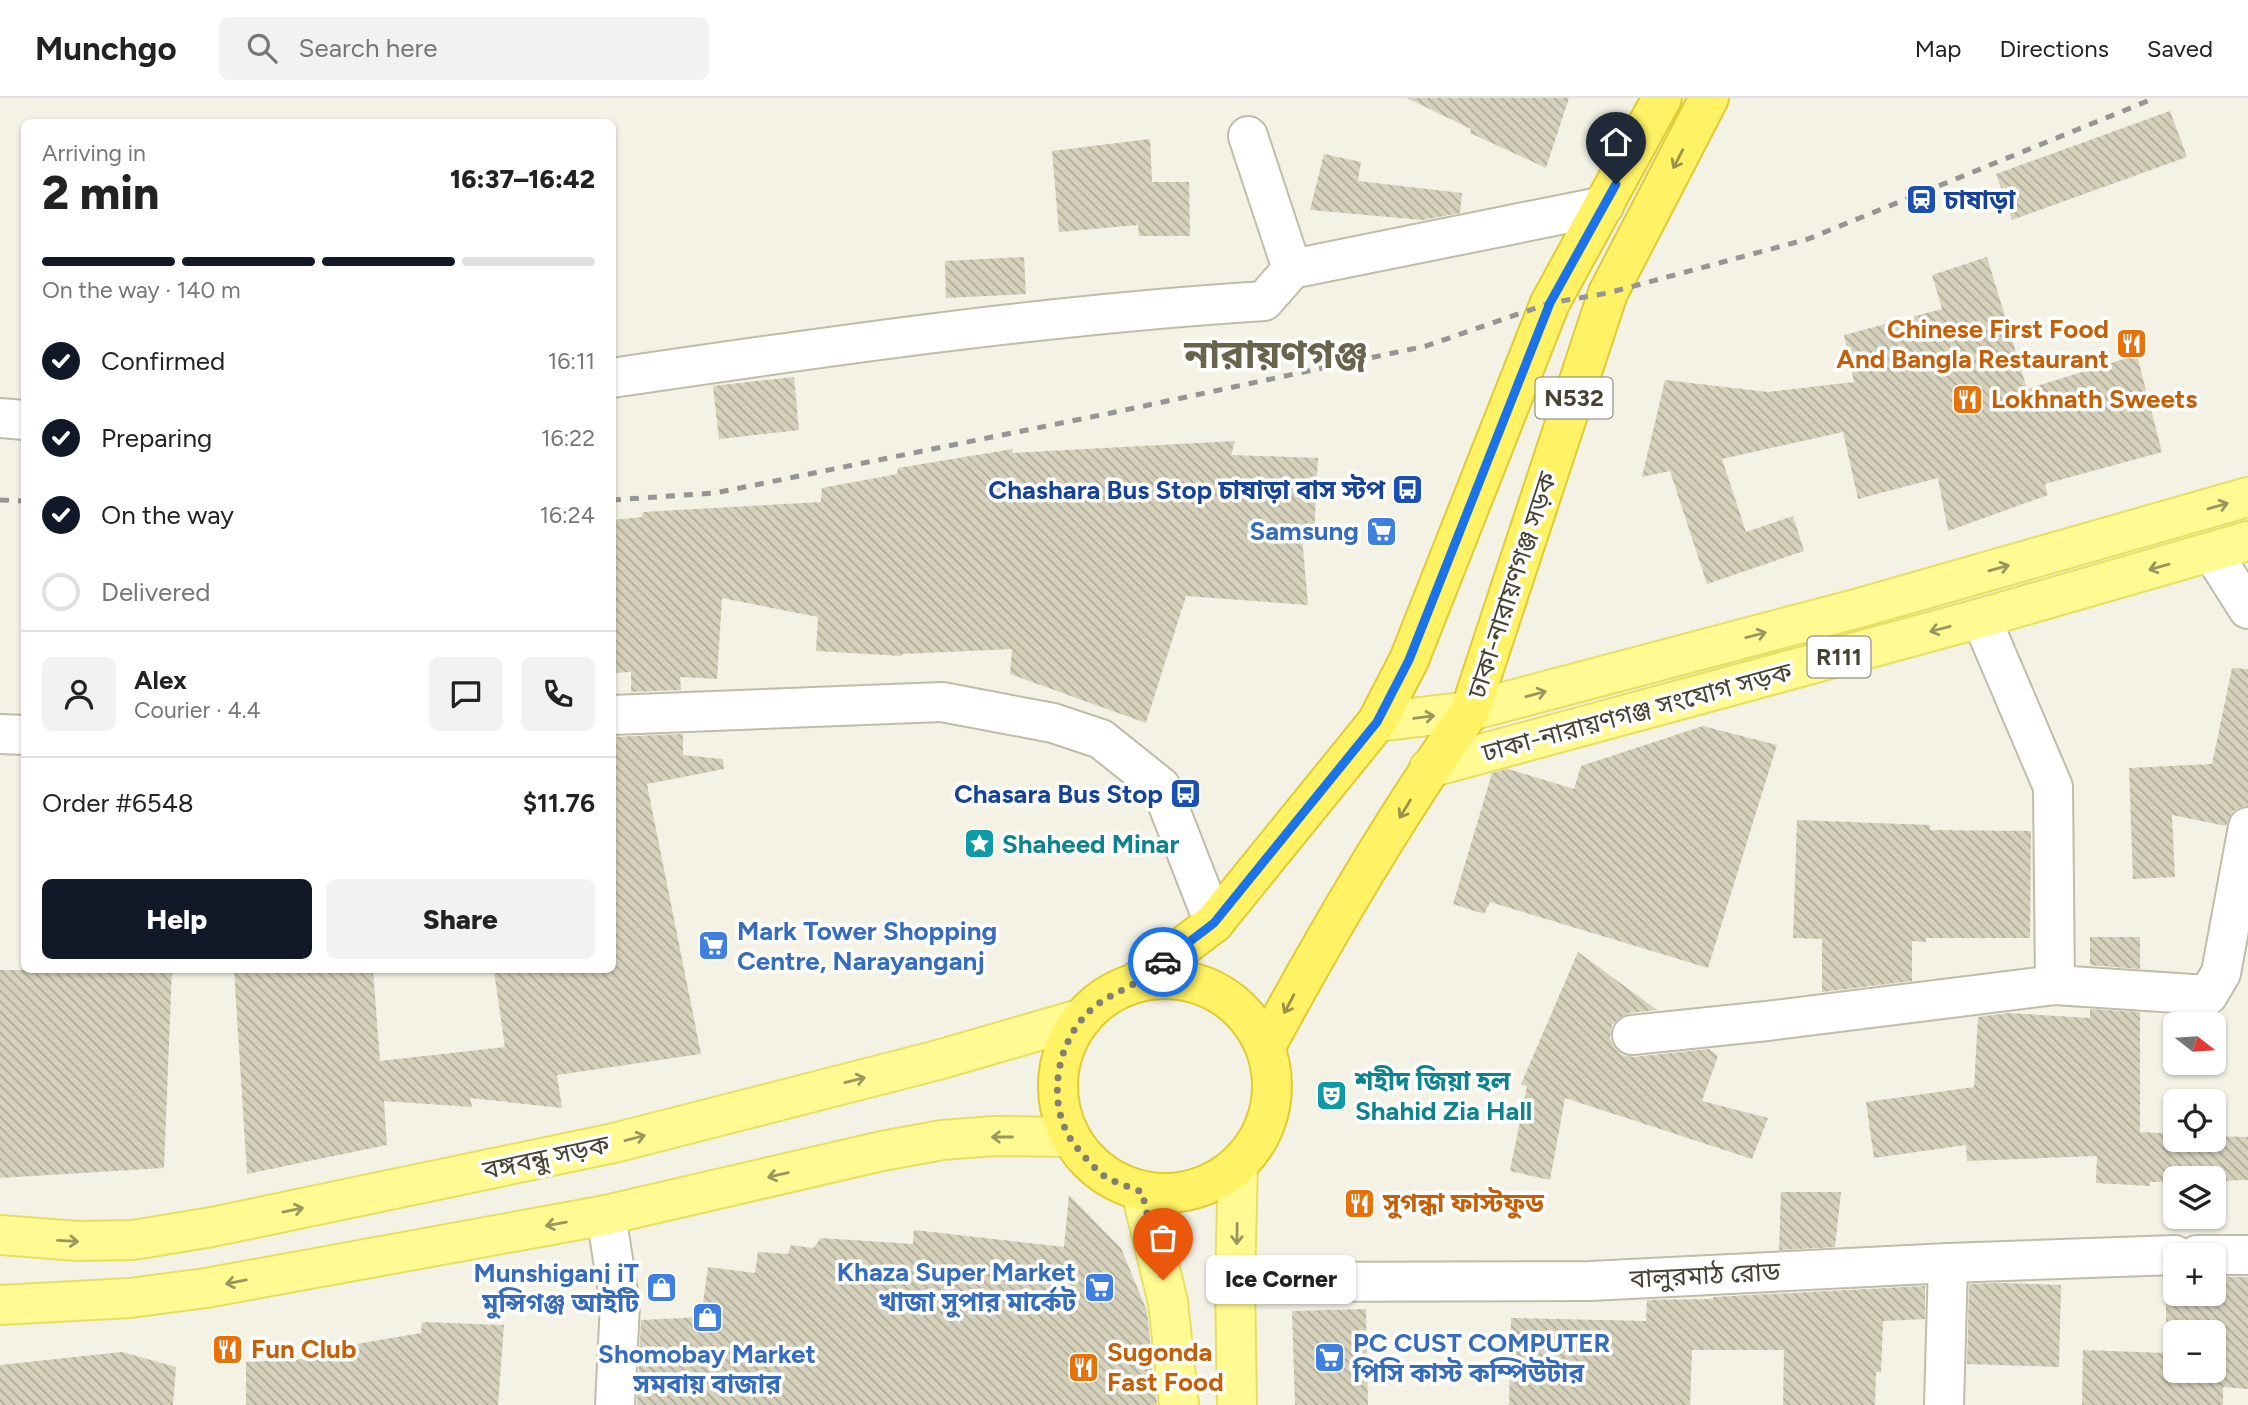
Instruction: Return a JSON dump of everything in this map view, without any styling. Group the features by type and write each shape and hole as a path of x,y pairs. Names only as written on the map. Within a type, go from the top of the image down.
{"highway":[{"name":"N532","path":"1135,984 1214,923 1377,722 1409,660 1550,303 1662,98"},
{"name":"ঢাকা-নারায়ণগঞ্জ সড়ক","path":"1265,1048 1303,976 1429,768 1470,711 1608,293 1709,98"},
{"path":"1166,979 1198,984 1226,998 1250,1020 1265,1048 1272,1079 1270,1111 1258,1141 1238,1165 1209,1185 1176,1194 1142,1192 1100,1173 1070,1138 1061,1114 1057,1088 1060,1063 1069,1040 1083,1018 1106,997 1135,984 1166,979"}],"main road":[{"name":"ঢাকা-নারায়ণগঞ্জ সংযোগ সড়ক","path":"1377,722 1470,711 1859,608 2248,497"},
{"name":"ঢাকা-নারায়ণগঞ্জ সংযোগ সড়ক","path":"1429,768 1981,618 2248,541"},
{"name":"বঙ্গবন্ধু সড়ক","path":"0,1236 76,1241 133,1240 212,1227 614,1143 938,1060 1083,1018"},
{"path":"0,1305 130,1298 206,1289 606,1215 882,1151 942,1140 994,1136 1070,1138"},
{"path":"1237,1405 1238,1165"},
{"path":"1142,1192 1168,1302 1179,1405"}],"street":[{"path":"1248,136 1292,269"},
{"path":"616,377 866,341 1159,308 1264,301 1292,269 1604,206"},
{"path":"0,418 21,420"},
{"path":"2212,552 2248,609"},
{"path":"1981,618 2053,788 2055,985"},
{"path":"616,715 942,702 1053,723 1101,739 1161,787 1214,923"},
{"path":"0,734 21,735"},
{"path":"1632,1035 2055,985 2208,995 2221,973 2248,827"},
{"path":"606,1215 620,1304 615,1405"},
{"name":"বালুরমাঠ রোড","path":"1236,1282 1590,1281 2163,1255"},
{"path":"2226,1255 2248,1255"},
{"path":"1944,1405 1948,1263"}],"building":[{"path":"1407,98 1569,98 1546,168 1470,133 1471,129"},
{"path":"2170,111 2187,157 2012,220 1996,174"},
{"path":"1150,139 1152,182 1189,182 1190,236 1139,236 1138,225 1059,232 1052,151"},
{"path":"1324,154 1361,162 1358,181 1462,193 1460,213 1423,220 1310,210"},
{"path":"1024,257 1026,294 946,298 945,261"},
{"path":"1987,257 2027,389 2137,355 2162,452 2045,484 2048,495 1948,531 1938,478 1858,499 1843,432 1722,459 1746,532 1793,516 1804,551 1707,584 1670,471 1642,477 1665,380 1768,392 1854,382 1844,335 1942,309 1932,275"},
{"path":"794,377 799,430 719,439 713,386"},
{"path":"1235,441 1231,455 1318,458 1314,538 1302,537 1308,605 1186,596 1146,723 1010,674 1012,649 902,656 816,651 818,617 722,598 717,679 680,677 681,690 631,692 631,672 616,673 616,520 642,517 643,512 821,502 822,488 897,474 898,468 1013,449 1012,453"},
{"path":"2232,668 2248,669 2248,806 2232,812 2226,826 2172,815 2175,877 2133,879 2129,768 2212,764"},
{"path":"1703,726 1777,745 1708,968 1490,902 1484,914 1453,904 1492,773 1508,769 1574,789 1581,766"},
{"path":"683,734 683,755 723,759 724,769 647,784 701,1054 557,1075 562,1108 470,1098 472,1107 384,1101 387,1145 247,1174 234,973 373,973 380,1061 505,1047 494,973 616,973 616,737"},
{"path":"1797,820 1930,825 1930,830 2031,831 2030,938 1926,938 1926,942 1912,941 1912,981 1822,992 1822,939 1793,938"},
{"path":"2090,937 2140,937 2140,969 2090,965"},
{"path":"1578,952 1657,1010 1629,1013 1612,1025 1610,1038 1622,1055 1634,1057 1709,1049 1718,1056 1702,1101 1768,1118 1752,1159 1565,1098 1550,1180 1510,1171 1527,1086 1521,1084"},
{"path":"0,970 21,970 21,973 172,973 164,1168 0,1178"},
{"path":"2090,1009 2140,1012 2140,1132 2163,1133 2163,1152 2226,1152 2226,1136 2248,1137 2248,1180 2226,1181 2226,1166 2163,1166 2163,1182 2150,1182 2150,1186 2096,1183 2097,1156 1967,1161 1966,1145 1874,1158 1866,1102 1974,1087 1978,1017 2008,1013 2090,1018"},
{"path":"1781,1192 1841,1192 1835,1247 1779,1250"},
{"path":"1069,1195 1121,1248 1147,1311 1150,1364 1157,1405 637,1405 641,1320 701,1317 708,1267 755,1273 758,1252 788,1254 791,1245 813,1248 821,1238 913,1244 914,1230 1064,1247"},
{"path":"2226,1277 2248,1277 2248,1389 2223,1387 2223,1405 2082,1405 2083,1350 2163,1353 2163,1383 2226,1383 2226,1320 2166,1320 2166,1306 2226,1306"},
{"path":"1969,1284 2061,1285 2059,1367 1967,1364"},
{"path":"1925,1286 1925,1319 1883,1321 1881,1372 1876,1372 1875,1405 1783,1405 1784,1350 1692,1350 1690,1405 1509,1405 1511,1318 1646,1321 1647,1300 1713,1299"},
{"name":"PC CUST COMPUTER পিসি কাস্ট কম্পিউটার","path":"1366,1309 1368,1405 1295,1405 1292,1311"},
{"path":"422,1322 504,1325 498,1405 246,1405 246,1362 303,1359 303,1353 421,1333"},
{"path":"122,1352 176,1367 173,1405 0,1405 0,1365"}],"railway":[{"path":"616,500 715,493 1426,346 1550,303 1608,293 1808,239 2155,98"},
{"path":"0,500 21,501"}],"way so far":[{"path":"1163,962 1135,984 1106,997 1083,1018 1069,1040 1060,1063 1057,1088 1061,1114 1070,1138 1100,1173 1142,1192 1163,1280"}],"place":[{"name":"চাষাড়া","path":"1921,200"},
{"name":"Chinese First Food And Bangla Restaurant","path":"2132,344"},
{"name":"Lokhnath Sweets","path":"1968,399"},
{"name":"Chashara Bus Stop চাষাড়া বাস স্টপ","path":"1408,490"},
{"name":"Samsung","path":"1382,531"},
{"name":"Chasara Bus Stop","path":"1186,794"},
{"name":"Shaheed Minar","path":"979,844"},
{"name":"Mark Tower Shopping Centre, Narayanganj","path":"714,946"},
{"name":"শহীদ জিয়া হল Shahid Zia Hall","path":"1332,1096"},
{"name":"সুগন্ধা ফাস্টফুড","path":"1360,1203"},
{"name":"Ice Corner","path":"1163,1280"},
{"name":"Khaza Super Market খাজা সুপার মার্কেট","path":"1099,1287"},
{"name":"Munshiganj iT মুন্সিগঞ্জ আইটি","path":"662,1288"},
{"name":"Shomobay Market সমবায় বাজার","path":"707,1318"},
{"name":"Fun Club","path":"228,1349"},
{"name":"PC CUST COMPUTER পিসি কাস্ট কম্পিউটার","path":"1330,1358"},
{"name":"Sugonda Fast Food","path":"1084,1367"}],"district":[{"name":"নারায়ণগঞ্জ","path":"1276,354"}],"route":[{"path":"1163,962 1214,923 1377,722 1409,660 1550,303 1616,184"}]}
